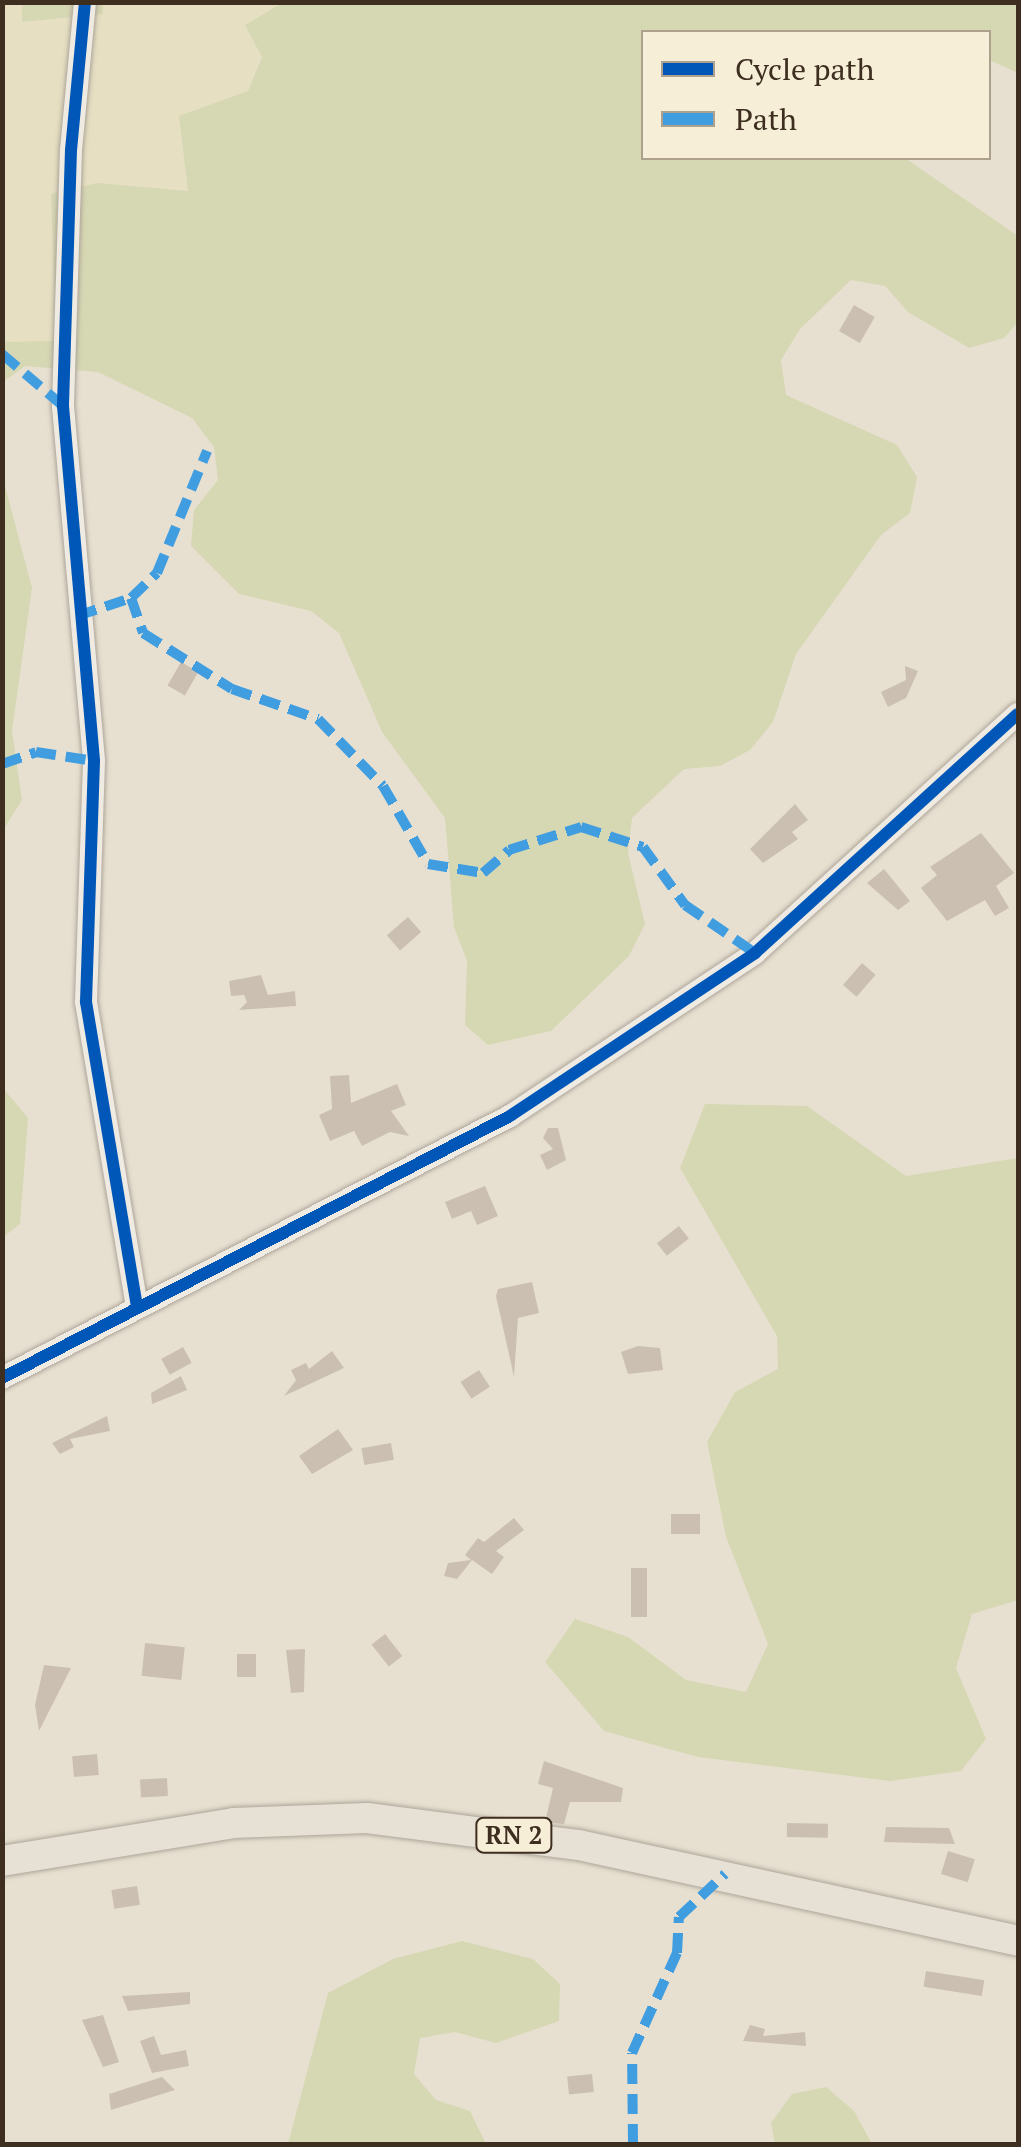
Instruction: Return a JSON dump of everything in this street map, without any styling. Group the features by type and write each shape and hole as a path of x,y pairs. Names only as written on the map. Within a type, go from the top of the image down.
{"main road":[{"name":"RN 2","path":"2,1861 233,1823 384,1820 579,1846 1018,1941"}],"street":[{"path":"85,2 71,150 62,406 94,761 86,1002 137,1308"},
{"path":"2,1378 510,1116 755,953 1018,714"}],"shaded area":[{"path":"282,2 248,91 179,116 188,191 97,183 56,342 3,342 2,3 22,3 23,22 103,14 103,3"}],"green space":[{"path":"22,3 103,3 103,14 22,22"},
{"path":"282,3 1018,3 1018,73 991,61 991,30 641,30 641,160 908,160 1018,236 1018,322 1004,338 969,348 908,312 885,286 851,280 800,329 781,360 786,395 897,445 917,477 910,513 881,535 796,654 773,722 750,750 720,766 684,769 632,818 628,853 645,924 629,956 551,1031 488,1045 465,1025 467,961 454,927 445,818 382,732 339,633 311,611 239,594 191,546 194,510 218,480 214,447 192,418 98,372 25,366 3,382 3,342 56,341 51,194 97,183 188,191 179,116 248,91 262,57 245,25"},
{"path":"3,478 32,588 12,731 22,800 3,830"},
{"path":"3,1088 28,1118 20,1224 3,1237"},
{"path":"705,1104 807,1106 906,1176 1018,1158 1018,1600 972,1614 956,1668 986,1739 961,1771 890,1781 698,1757 604,1731 545,1662 575,1619 628,1637 686,1680 746,1692 768,1644 726,1537 707,1442 735,1392 778,1369 777,1336 680,1168"},
{"path":"462,1941 533,1959 560,1984 559,2021 496,2043 455,2032 420,2038 414,2074 436,2100 470,2111 486,2144 288,2144 328,1993 393,1959"},
{"path":"826,2087 854,2111 872,2144 775,2144 771,2123 792,2094"}],"building":[{"path":"854,305 875,317 860,343 839,331"},
{"path":"181,662 198,672 185,695 167,685"},
{"path":"905,666 918,671 906,698 888,707 881,692 906,680"},
{"path":"795,804 808,820 792,832 798,839 763,863 750,849"},
{"path":"981,833 1014,873 996,886 1009,908 995,916 985,900 947,921 921,888 937,875 930,867"},
{"path":"884,869 910,901 898,910 867,883"},
{"path":"408,917 421,932 400,950 387,935"},
{"path":"862,963 876,975 857,997 843,985"},
{"path":"261,975 268,995 295,991 296,1006 239,1010 247,1002 244,995 231,996 229,981"},
{"path":"349,1075 351,1103 397,1084 406,1105 391,1111 409,1136 390,1132 362,1146 354,1131 330,1141 319,1115 332,1109 330,1076"},
{"path":"548,1128 558,1128 566,1160 547,1170 540,1155 553,1149 543,1138"},
{"path":"485,1186 498,1216 477,1225 471,1211 452,1219 445,1202"},
{"path":"679,1226 689,1239 667,1256 657,1243"},
{"path":"532,1282 539,1313 518,1318 514,1377 496,1296 498,1289"},
{"path":"638,1346 660,1348 663,1370 628,1374 621,1352"},
{"path":"183,1347 192,1363 170,1375 161,1359"},
{"path":"332,1351 344,1368 284,1396 296,1380 291,1370 306,1363 309,1369"},
{"path":"479,1370 490,1387 471,1399 461,1382"},
{"path":"181,1376 187,1390 152,1404 151,1393"},
{"path":"107,1416 110,1431 70,1439 74,1447 60,1454 52,1443"},
{"path":"338,1429 353,1450 312,1474 299,1456"},
{"path":"391,1443 394,1460 364,1465 361,1448"},
{"path":"671,1514 700,1514 700,1534 671,1534"},
{"path":"514,1518 524,1530 496,1551 504,1557 492,1574 472,1560 457,1579 444,1576 448,1563 471,1560 465,1555 478,1538 484,1542"},
{"path":"631,1568 647,1568 647,1617 631,1617"},
{"path":"385,1634 402,1656 389,1667 372,1644"},
{"path":"145,1643 185,1647 181,1680 142,1676"},
{"path":"305,1649 304,1692 291,1693 286,1650"},
{"path":"237,1654 256,1654 256,1677 237,1677"},
{"path":"44,1665 71,1668 39,1731 35,1705"},
{"path":"97,1754 99,1775 74,1777 72,1756"},
{"path":"544,1761 623,1788 621,1802 570,1802 564,1824 545,1822 553,1788 538,1784"},
{"path":"167,1778 168,1796 141,1797 140,1779"},
{"path":"787,1823 828,1824 828,1838 787,1837"},
{"path":"886,1827 949,1828 955,1844 884,1842"},
{"path":"948,1851 975,1859 968,1882 941,1874"},
{"path":"137,1886 140,1905 114,1909 111,1890"},
{"path":"926,1971 984,1980 982,1996 923,1987"},
{"path":"190,1992 190,2004 128,2011 122,1996"},
{"path":"103,2015 119,2062 103,2067 82,2020"},
{"path":"750,2025 765,2029 763,2036 805,2032 806,2046 743,2041"},
{"path":"154,2036 161,2055 186,2050 189,2066 152,2073 140,2041"},
{"path":"592,2074 594,2092 569,2095 567,2077"},
{"path":"162,2077 175,2090 111,2110 109,2094"}],"marked path":[{"path":"2,354 63,406"},
{"path":"77,616 131,598 157,573 207,451"},
{"path":"131,598 143,633 232,689 318,719 383,786 428,864 483,873 509,850 581,827 643,847 685,905 755,953"},
{"path":"2,764 36,752 94,761"},
{"path":"633,2144 632,2053 677,1953 679,1917 725,1874"}],"cycle path":[{"path":"85,2 71,150 63,406 94,761 86,1002 137,1308"},
{"path":"2,1378 510,1116 755,953 1018,714"}]}
